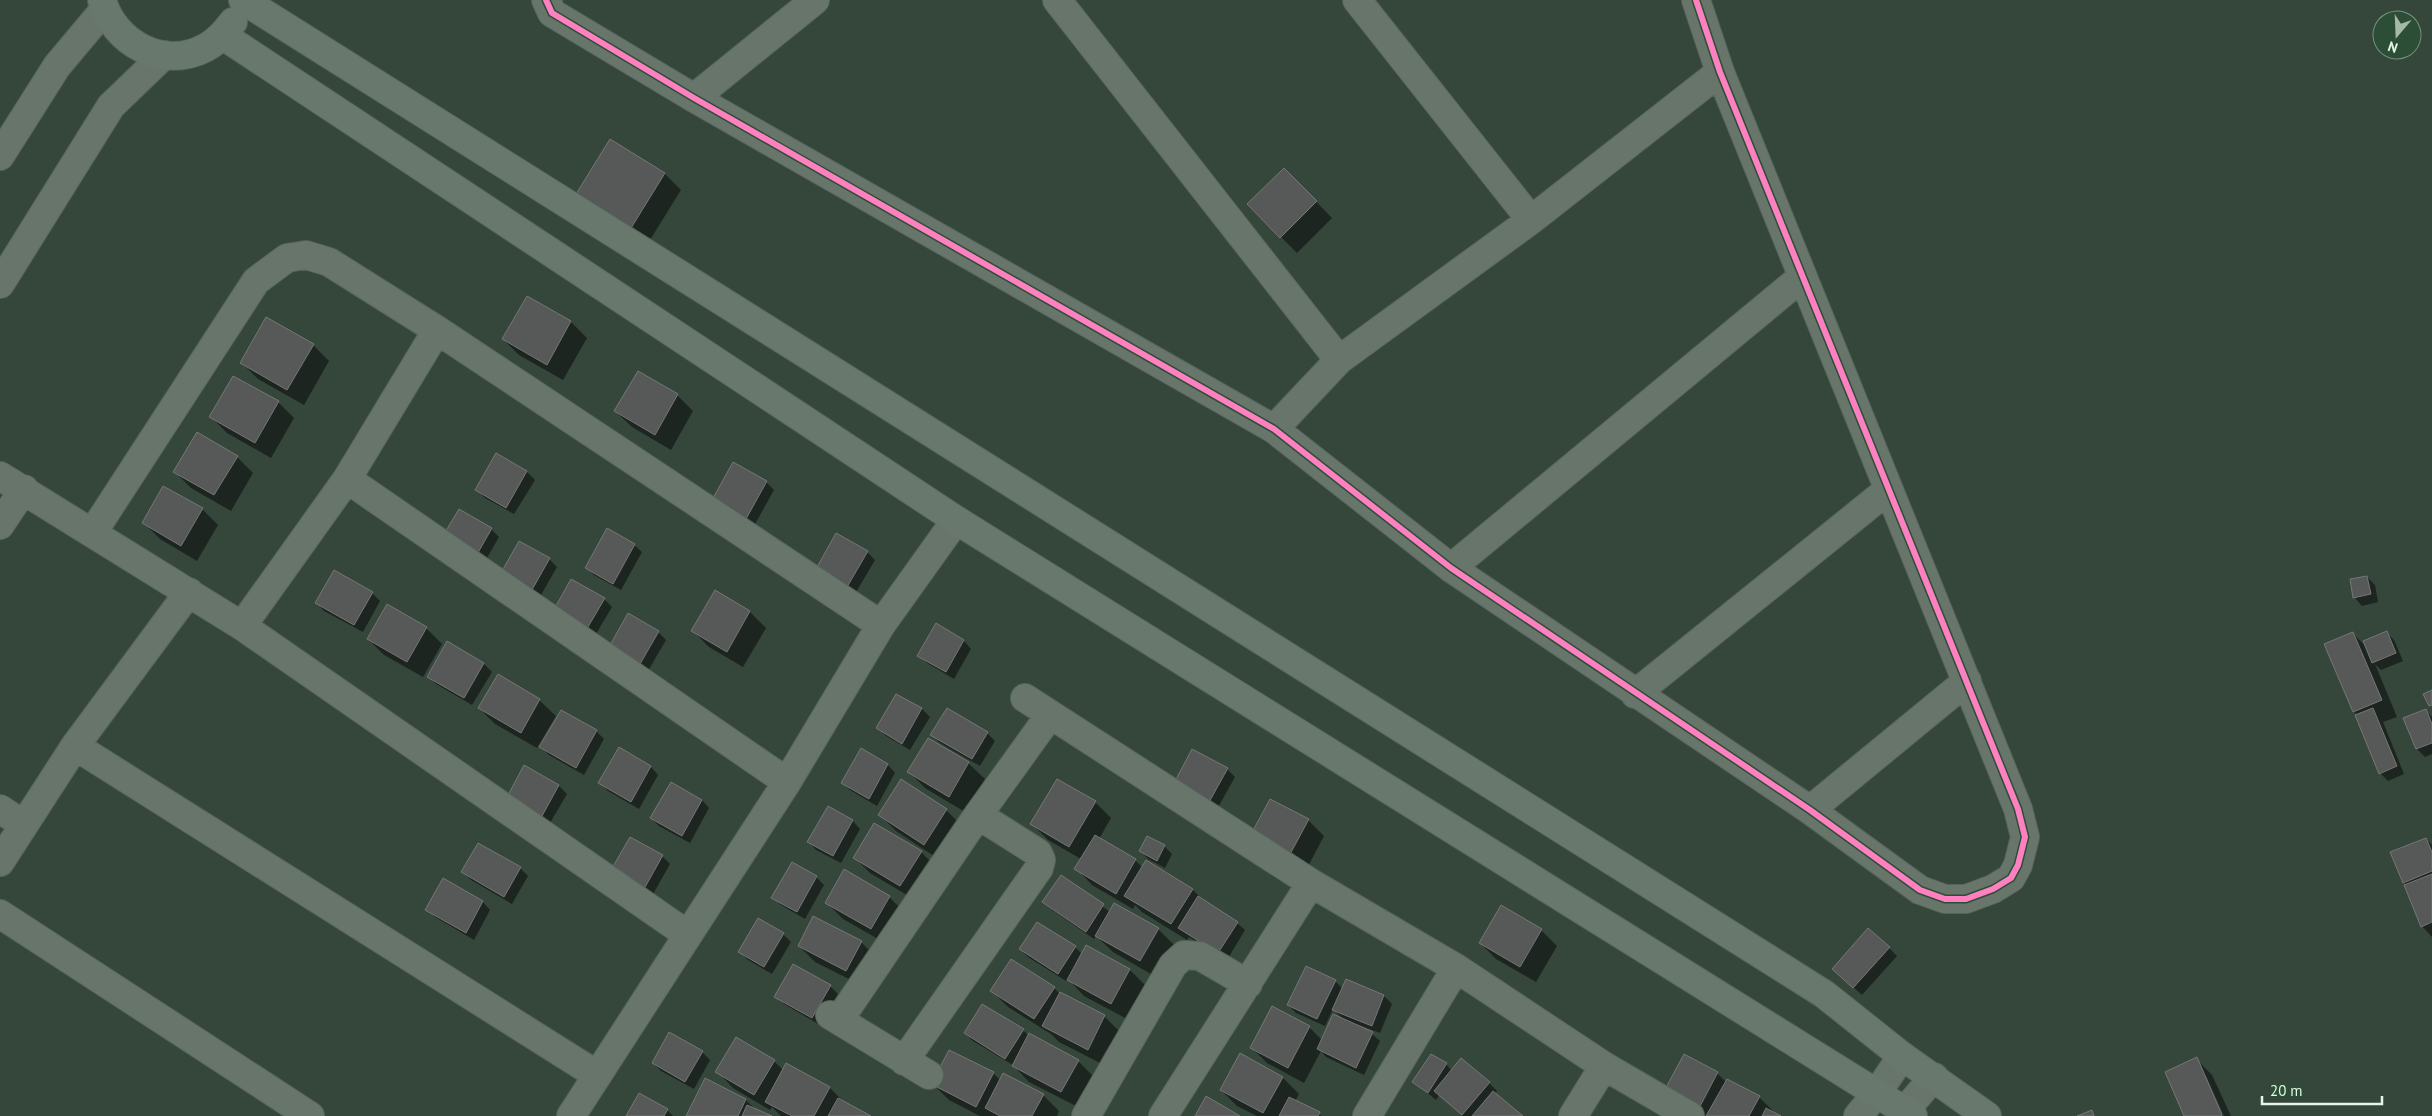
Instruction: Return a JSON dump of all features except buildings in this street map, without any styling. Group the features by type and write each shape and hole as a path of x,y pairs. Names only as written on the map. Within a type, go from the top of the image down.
{"street":[{"path":"0,156 57,66 103,5 114,27 128,41 164,56 186,54 205,48 222,36 235,20 243,0 1824,994 1902,1056 1987,1116"},
{"path":"546,0 552,13 694,98 1274,429 1451,568 1635,694 1810,810 1920,890 1946,899 1966,899 2011,878 2018,865 2026,836 2018,809 1720,72 1696,0"},
{"path":"694,98 815,0"},
{"path":"1057,0 1339,360"},
{"path":"1357,0 1531,220"},
{"path":"222,36 956,520 1877,1093 1906,1114 1934,1077"},
{"path":"0,284 112,106 164,56"},
{"path":"1274,429 1339,360 1531,220 1720,72"},
{"path":"93,532 256,281 287,258 306,255 329,262 437,330 881,625"},
{"path":"1451,568 1802,276"},
{"path":"242,626 347,479 437,330"},
{"path":"0,476 24,489 242,626 688,935"},
{"path":"347,479 787,782"},
{"path":"0,526 24,489"},
{"path":"1635,694 1888,490"},
{"path":"571,1116 787,782 881,625 956,520"},
{"path":"0,862 75,746 188,592"},
{"path":"1810,810 1967,681"},
{"path":"1025,698 1311,883 1456,968 1604,1066 1690,1116"},
{"path":"929,1075 835,1017 1050,715"},
{"path":"75,746 597,1075"},
{"path":"0,809 24,825"},
{"path":"904,1061 1039,868 1041,860 1038,852 978,815"},
{"path":"1163,1116 1311,883"},
{"path":"0,914 310,1116"},
{"path":"1086,1116 1173,965 1184,955 1200,956 1248,984"},
{"path":"1367,1116 1456,968"},
{"path":"1858,1116 1877,1093 1902,1056"},
{"path":"1573,1116 1604,1066"}],"cycle path":[{"path":"546,0 552,13 694,98 1274,429 1451,568 1810,810 1920,890 1945,899 1966,899 1993,889 2011,878 2018,865 2025,837 2018,809 1720,72 1696,0"}]}
